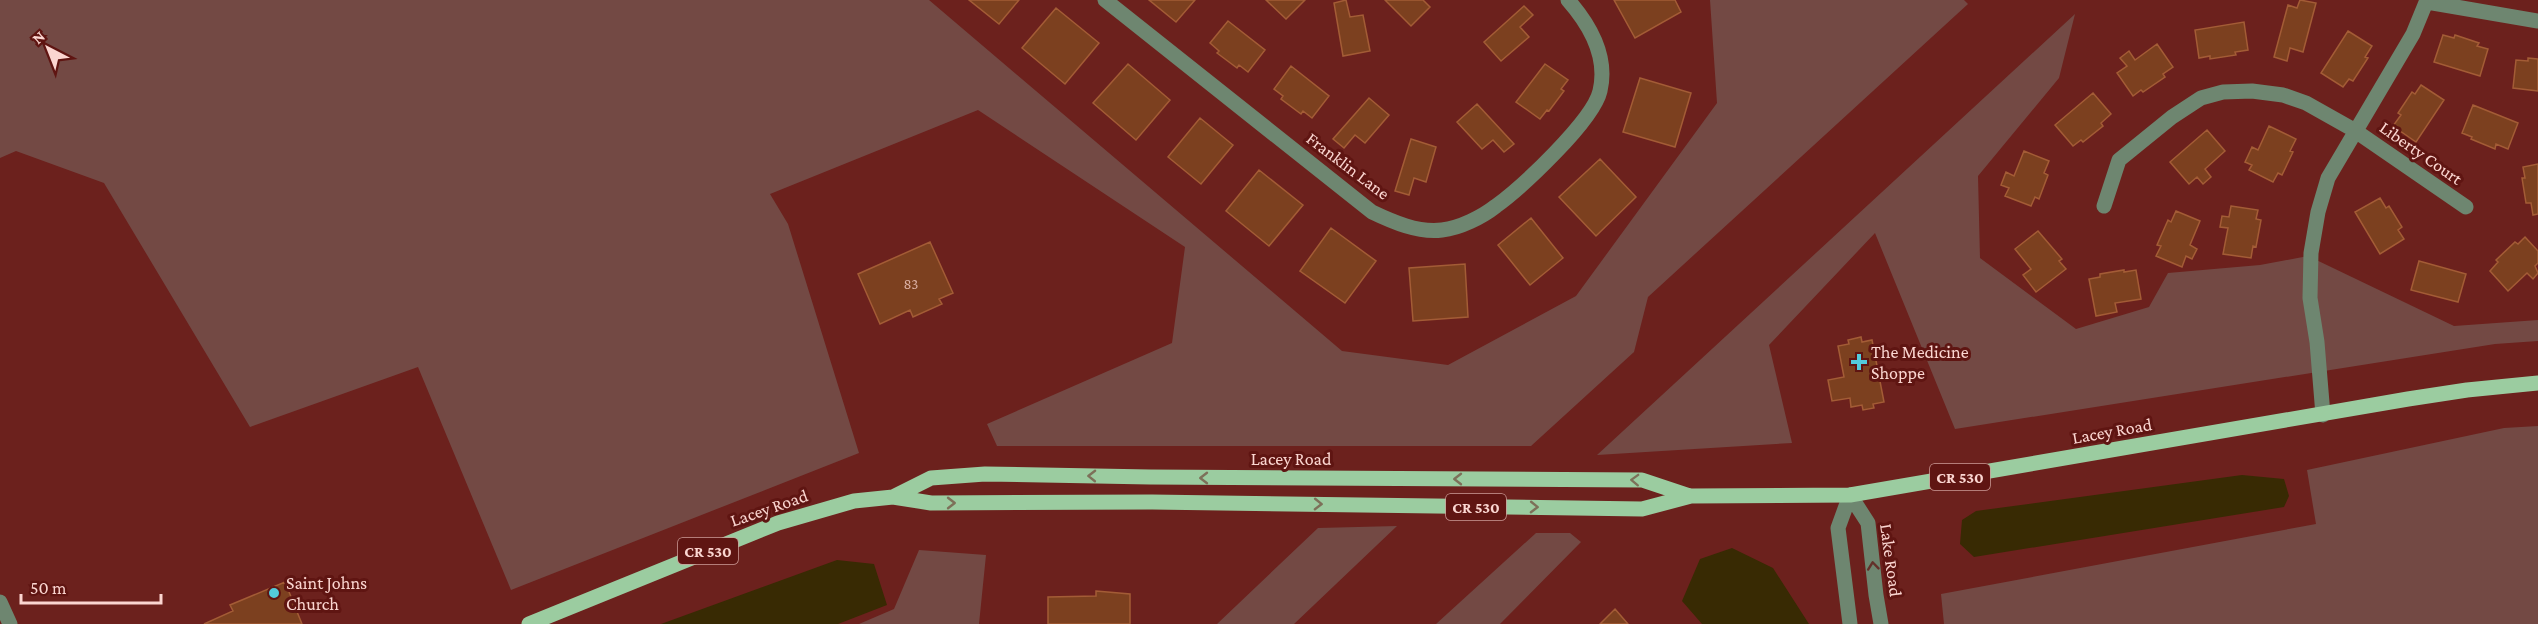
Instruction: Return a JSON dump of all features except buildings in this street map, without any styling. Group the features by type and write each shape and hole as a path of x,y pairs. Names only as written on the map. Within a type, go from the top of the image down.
{"main road":[{"name":"Lacey Road","path":"529,624 778,523 854,501 893,497 931,504 1152,502 1642,509 1690,496 1850,495 2467,390 2538,383"},
{"name":"Lacey Road","path":"893,497 931,478 985,474 1642,480 1690,496"},
{"path":"1150,477 1152,502"},
{"path":"1259,478 1259,504"}],"street":[{"name":"Franklin Lane","path":"1105,0 1372,212 1399,225 1442,230 1467,223 1496,207 1567,141 1591,113 1600,92 1602,64 1594,38 1568,0"},
{"path":"2323,415 2317,342 2310,298 2311,253 2318,213 2328,178 2354,130 2413,34 2427,1 2538,21"},
{"name":"Liberty Court","path":"2104,206 2119,160 2172,117 2201,98 2223,92 2252,91 2283,95 2306,104 2354,130 2466,207"},
{"path":"1850,495 1838,528 1850,624"},
{"name":"Lake Road","path":"1850,495 1868,523 1881,624"},
{"path":"0,602 10,624"}],"shaded area":[{"path":"0,0 929,0 1342,351 1448,365 1576,296 1717,103 1710,0 1964,0 1968,4 1648,297 1634,352 1531,446 997,446 987,424 1172,343 1185,247 978,110 770,194 788,224 859,453 511,590 418,367 250,427 104,183 16,151 0,158"},
{"path":"2075,14 2059,78 1978,176 1980,258 2076,329 2149,307 2168,273 2260,265 2308,256 2454,326 2538,320 2538,341 2495,344 1955,429 1875,233 1769,345 1792,443 1597,455"},
{"path":"2538,426 2538,624 1944,624 1941,594 2316,524 2307,470 2504,428"},
{"path":"2242,475 2284,479 2289,496 2284,507 1974,557 1960,544 1962,520 1976,511"},
{"path":"1397,526 1294,624 1217,624 1318,528"},
{"path":"1536,533 1570,533 1581,542 1500,624 1436,624"},
{"path":"1732,548 1773,568 1809,624 1702,624 1682,601 1700,559"},
{"path":"919,550 986,555 979,624 859,624 894,609"},
{"path":"837,560 874,564 887,605 838,624 661,624"}],"place":[{"name":"The Medicine Shoppe","path":"1859,362"},
{"name":"Saint Johns Church","path":"274,593"}]}
